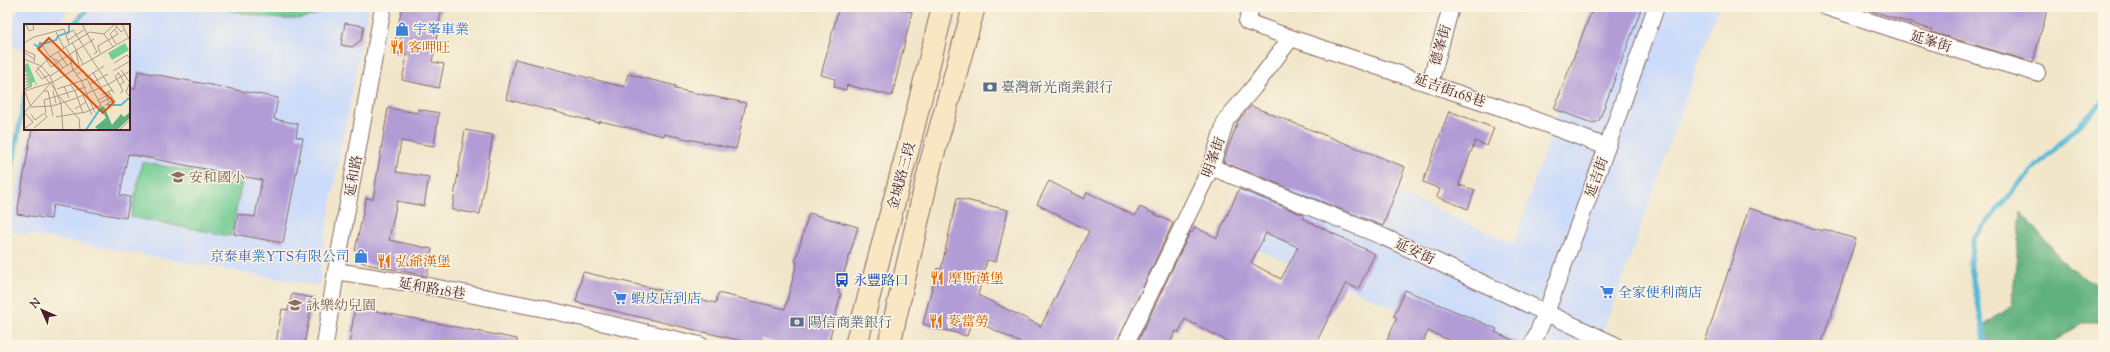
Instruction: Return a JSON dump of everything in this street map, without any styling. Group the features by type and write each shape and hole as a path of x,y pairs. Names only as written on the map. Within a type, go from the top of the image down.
{"main road":[{"name":"金城路三段","path":"856,345 909,146 943,7"},
{"name":"金城路三段","path":"889,345 931,162 974,7"}],"street":[{"name":"延和路","path":"325,345 336,271 383,7"},
{"path":"1251,7 1247,22 1292,38"},
{"name":"德峯街","path":"1430,83 1451,7"},
{"name":"延吉街","path":"1532,345 1546,313 1607,147 1656,7"},
{"name":"延峯街","path":"1826,7 1907,34 2037,73"},
{"name":"延吉街168巷","path":"1292,38 1430,83 1607,147"},
{"name":"明峯街","path":"1125,345 1211,167 1226,120 1292,38"},
{"name":"延安街","path":"1211,167 1384,237 1615,345"},
{"name":"延和路18巷","path":"336,271 433,287 528,306 696,345"}],"shaded area":[{"path":"12,7 70,7 59,24 24,24 24,48 22,51 7,40 7,35 18,10"},
{"name":"安和國小","path":"96,7 368,7 322,252 320,286 8,231 30,130 130,130 130,24 80,24"},
{"path":"1592,7 1718,7 1620,286 1597,345 1469,345 1470,343 1372,298 1222,234 1267,141 1413,199 1514,244"}],"green space":[{"path":"215,7 329,7 317,14 304,18 289,19 258,16"},
{"path":"142,162 242,181 231,236 131,217"},
{"path":"2021,211 2068,267 2103,289 2103,323 2083,323 2048,345 1986,345 1982,327 2012,305"}],"building":[{"path":"402,7 442,7 432,62 444,64 439,88 402,80 407,55 393,53"},
{"path":"839,7 891,7 912,12 892,96 847,85 846,90 834,87 835,79 821,75"},
{"path":"1593,7 1642,7 1599,121 1592,123 1554,109"},
{"path":"1870,7 2048,7 2033,62 1931,32 1932,30 1869,10"},
{"path":"345,23 364,26 361,40 352,47 341,45"},
{"path":"515,59 624,87 628,74 676,86 675,89 746,103 736,149 664,134 664,136 600,121 599,123 506,99"},
{"path":"138,71 278,98 274,119 298,124 296,137 303,138 283,243 234,234 238,214 255,217 262,180 128,154 120,195 130,197 126,218 53,205 51,219 17,214 32,130 130,130 130,88 135,89"},
{"path":"1251,106 1405,167 1383,226 1223,162 1238,121"},
{"path":"388,108 418,113 418,109 439,113 434,146 401,141 396,172 429,177 424,206 397,201 389,240 432,249 427,276 366,264 360,261 355,251 366,198 373,199"},
{"path":"1449,111 1494,128 1487,146 1475,141 1459,185 1475,190 1468,209 1437,197 1440,189 1423,182"},
{"path":"465,130 493,135 480,214 452,210"},
{"path":"1049,181 1084,199 1087,192 1135,216 1140,207 1173,223 1116,345 1025,345 972,319 967,336 923,324 937,268 941,269 957,198 1008,210 996,262 987,260 978,295 1041,326 1089,231 1037,204"},
{"path":"1239,189 1304,215 1302,218 1375,254 1358,289 1346,283 1315,345 1234,345 1185,319 1179,332 1176,331 1169,345 1136,345 1190,232 1192,233 1195,227 1217,238","holes":["1266,233 1298,247 1281,279 1251,263"]},
{"path":"1749,208 1822,231 1823,229 1856,239 1821,345 1704,345"},
{"path":"809,213 858,227 838,293 841,294 828,345 784,345 761,339 759,345 576,302 583,272 716,303 718,293 785,309 797,262 795,262"},
{"path":"1405,290 1497,329 1495,332 1523,345 1460,345 1428,331 1422,345 1385,345 1397,318 1394,316"},
{"path":"292,294 313,298 304,345 276,343 282,309 288,310"},
{"path":"355,307 517,339 517,345 404,345 380,340 380,345 349,345"}],"waterway":[{"path":"74,24 90,7"},
{"path":"7,196 24,100"},
{"path":"1986,345 1970,263 1974,238 2018,185 2103,101"}],"place":[{"name":"宇峯車業","path":"402,29"},
{"name":"客呷旺","path":"397,47"},
{"name":"臺灣新光商業銀行","path":"990,87"},
{"name":"安和國小","path":"178,177"},
{"name":"京泰車業YTS有限公司","path":"361,256"},
{"name":"弘爺漢堡","path":"384,261"},
{"name":"摩斯漢堡","path":"937,278"},
{"name":"永豐路口","path":"842,280"},
{"name":"全家便利商店","path":"1607,292"},
{"name":"蝦皮店到店","path":"620,298"},
{"name":"詠樂幼兒園","path":"295,305"},
{"name":"麥當勞","path":"936,321"},
{"name":"陽信商業銀行","path":"797,322"}]}
